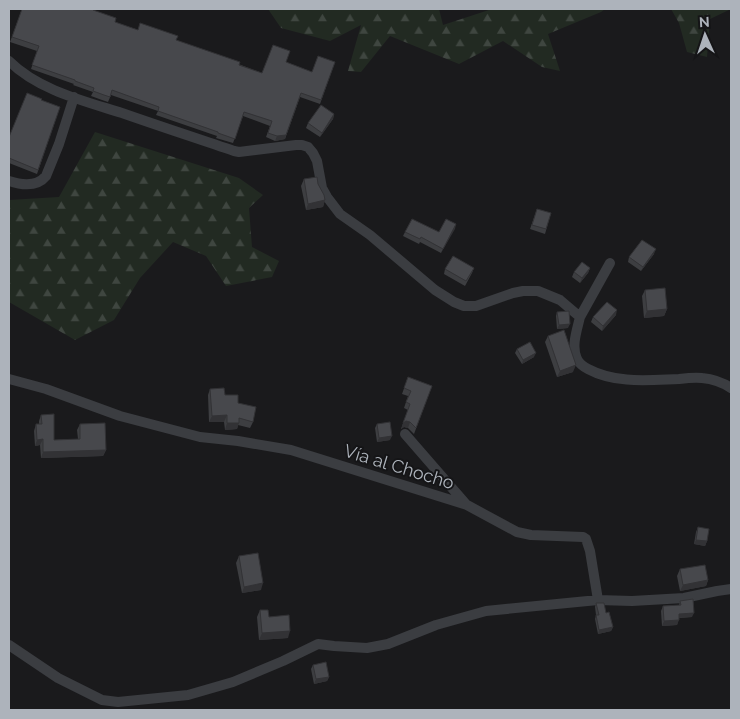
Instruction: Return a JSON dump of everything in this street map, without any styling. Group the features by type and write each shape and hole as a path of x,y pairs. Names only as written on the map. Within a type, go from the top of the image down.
{"street":[{"path":"9,61 19,71 35,81 74,97 234,151 296,144 308,147 317,161 322,188 340,214 370,236 435,290 454,302 464,306 476,306 513,293 538,290 560,300 580,317"},
{"path":"9,182 22,184 43,180 74,97"},
{"path":"610,263 580,317 576,334 575,349 577,360 584,367 596,373 618,379 701,378 723,382 731,388"},
{"name":"Vía al Chocho","path":"9,380 46,389 120,416 192,434 291,450 467,505 517,532 531,535 579,536 586,539 590,551 598,600"},
{"path":"405,434 467,505"},
{"path":"9,645 58,678 102,700 118,702 188,695 233,682 284,662 318,644 367,648 388,644 436,625 486,611 598,600 632,601 684,598 731,589"}],"green space":[{"path":"268,9 439,9 443,25 492,9 605,9 548,34 560,71 542,67 503,41 459,64 390,36 361,72 348,71 361,25 330,41 281,28"},
{"path":"671,9 731,9 710,19 707,57 687,52 679,23"},
{"path":"95,132 239,178 263,195 249,208 252,247 279,261 272,277 226,286 206,256 173,242 140,278 114,320 75,340 9,302 9,200 59,197"}],"building":[{"path":"22,9 93,9 116,18 115,22 138,30 140,23 178,36 176,40 240,62 239,65 262,73 273,45 290,51 286,62 312,72 318,56 335,62 321,100 301,93 286,135 277,136 268,133 272,121 244,112 235,139 158,111 159,107 112,90 110,97 93,91 94,88 75,80 32,65 39,46 12,37"},
{"path":"27,93 60,107 38,170 9,158 9,137"},
{"path":"321,105 334,114 322,133 308,123"},
{"path":"317,177 325,200 308,204 304,179"},
{"path":"537,209 551,213 546,229 532,225"},
{"path":"412,219 439,232 446,219 456,224 443,249 421,237 420,239 405,232"},
{"path":"642,240 656,249 643,267 629,257"},
{"path":"453,256 474,268 466,281 445,269"},
{"path":"582,262 590,268 582,278 574,272"},
{"path":"665,288 667,309 647,311 645,290"},
{"path":"607,302 617,310 603,326 593,317"},
{"path":"569,311 570,324 559,325 557,312"},
{"path":"564,330 576,365 560,371 548,336"},
{"path":"530,342 536,353 523,360 517,349"},
{"path":"408,377 432,386 416,428 410,422 406,421 403,423 410,404 406,402 411,391 404,388"},
{"path":"224,388 225,395 238,395 238,403 256,407 253,422 239,418 239,423 227,423 227,415 212,416 210,389"},
{"path":"54,414 54,440 80,439 80,424 105,423 106,450 43,452 43,439 37,440 36,424 42,424 41,415"},
{"path":"390,422 392,436 379,438 377,424"},
{"path":"698,527 709,529 707,541 696,540"},
{"path":"258,553 263,583 244,587 239,556"},
{"path":"705,565 708,580 683,585 680,569"},
{"path":"693,599 694,613 679,614 679,620 664,621 663,606 681,605 680,601"},
{"path":"596,603 604,603 606,613 609,612 613,627 599,630 596,615 599,615"},
{"path":"260,610 268,610 269,617 289,615 290,631 262,633"},
{"path":"326,662 329,677 316,679 313,665"}]}
